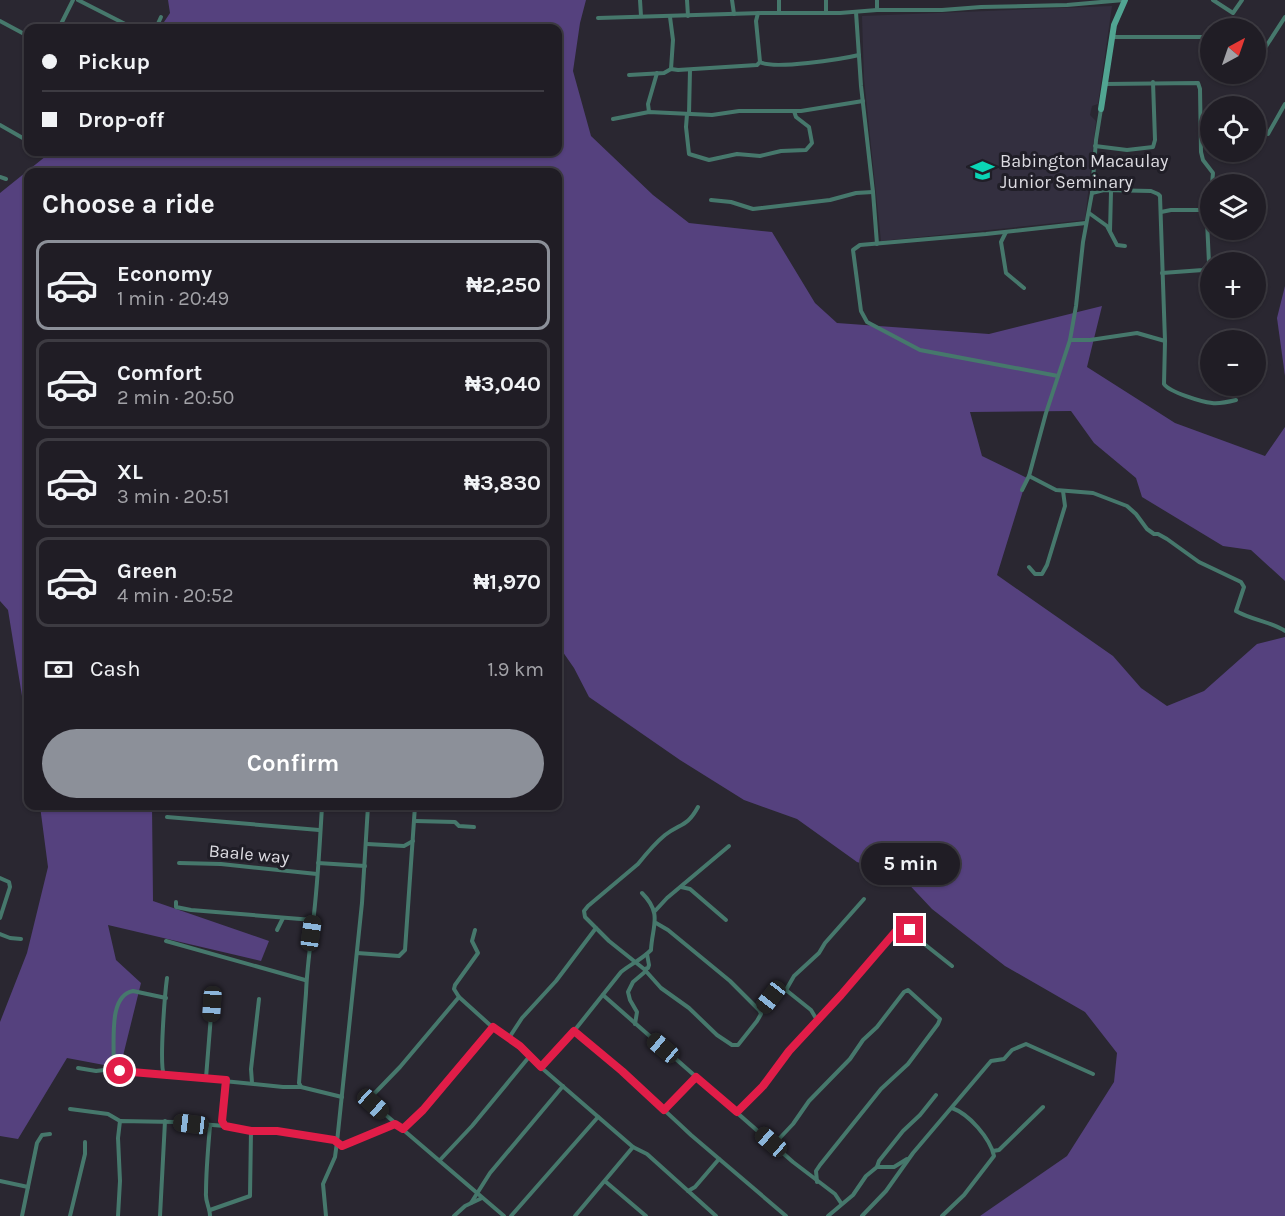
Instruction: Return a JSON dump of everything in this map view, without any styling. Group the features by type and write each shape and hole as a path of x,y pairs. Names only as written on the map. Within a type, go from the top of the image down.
{"street":[{"path":"61,24 76,0 125,24"},
{"path":"640,0 641,16"},
{"path":"687,0 688,16"},
{"path":"732,0 734,14"},
{"path":"779,0 779,12"},
{"path":"826,0 826,12"},
{"path":"877,0 877,10"},
{"path":"598,18 942,10 1125,0"},
{"path":"1022,490 1029,476 1070,340 1092,193 1095,146 1105,84 1118,13 1125,0"},
{"path":"1213,0 1233,13 1242,0"},
{"path":"856,12 877,244"},
{"path":"758,13 756,21 760,63"},
{"path":"670,16 673,40 671,69"},
{"path":"158,24 161,17"},
{"path":"1266,46 1285,17"},
{"path":"0,21 24,34"},
{"path":"1113,37 1200,37"},
{"path":"629,75 664,73 671,69 690,70 760,63 771,65 810,61 825,62 859,55"},
{"path":"690,70 686,127 689,154 710,159 737,154 760,156 781,151 806,150 812,143 809,127 796,117 794,111"},
{"path":"649,112 648,104 657,73"},
{"path":"1095,146 1127,150 1153,147 1155,140 1153,82"},
{"path":"1105,84 1195,82 1199,85 1201,152 1203,160 1213,174"},
{"path":"613,119 649,112 712,115 739,111 794,111 863,101"},
{"path":"1268,135 1285,104"},
{"path":"0,125 24,139"},
{"path":"0,177 6,180"},
{"path":"1092,182 1111,192 1156,192 1160,196 1165,341 1164,384 1166,388 1214,403 1236,400"},
{"path":"1092,193 1104,190"},
{"path":"711,200 731,202 753,209 830,200 856,193 873,192"},
{"path":"1110,231 1111,192"},
{"path":"1161,212 1200,210"},
{"path":"1088,213 1107,226 1117,245 1125,246"},
{"path":"1058,376 920,350 867,322 861,311 853,254 856,247 860,245 1086,222"},
{"path":"1006,231 1001,242 1006,273 1024,288"},
{"path":"1162,273 1208,268 1208,240"},
{"path":"1070,340 1090,340 1137,333 1165,341"},
{"path":"1029,476 1056,490 1093,493 1130,508 1154,534 1158,534 1191,557 1241,582 1244,587 1236,611 1258,621 1279,626 1285,631"},
{"path":"1029,567 1035,574 1042,574 1047,565 1065,506 1063,491"},
{"path":"699,807 690,821 667,834 638,864 585,909 585,916 667,992 732,1045 738,1045 758,1021 760,1011 774,993 786,990 794,976 819,953 827,940 864,899"},
{"path":"298,1086 306,993 305,980 310,952 322,810"},
{"path":"326,1216 323,1184 334,1156 343,1096 367,844 368,810"},
{"path":"357,953 399,956 405,950 415,810"},
{"path":"168,817 319,830"},
{"path":"415,821 454,822 459,826 474,827"},
{"path":"367,844 404,846 413,841"},
{"path":"404,846 412,852"},
{"path":"655,911 729,846"},
{"name":"Baale way","path":"179,863 221,864 317,874"},
{"path":"318,863 365,866"},
{"path":"0,878 9,882 10,887 0,918"},
{"path":"680,887 690,889 726,920"},
{"path":"541,1067 574,1031 621,972 630,965 636,964 652,948 651,942 656,925 655,911 651,902 642,893"},
{"path":"176,902 176,907 191,910 313,920"},
{"path":"277,930 283,918"},
{"path":"656,925 668,930 714,968 760,1011"},
{"path":"737,1112 763,1086 789,1051 900,927 910,930 923,944 952,966"},
{"path":"509,1038 522,1018 556,981 596,928"},
{"path":"475,930 472,941 478,953 456,981 454,989 459,997 493,1027 520,1046 529,1057 633,1147 647,1154 716,1216"},
{"path":"0,934 21,939"},
{"path":"166,941 305,980"},
{"path":"635,1024 637,1012 628,992 633,982 648,968 647,954"},
{"path":"164,1075 161,1070 161,1055 167,978"},
{"path":"206,1078 213,990"},
{"path":"786,990 811,1010 817,1020"},
{"path":"776,1146 777,1141 793,1124 809,1101 877,1027 904,992 908,990 938,1016 938,1024 906,1067 881,1089 816,1171 817,1182"},
{"path":"113,1069 114,1018 119,1003 128,992 133,991 166,998"},
{"path":"603,995 804,1171 835,1194 841,1203"},
{"path":"459,997 400,1067 370,1098 373,1104 395,1124 504,1216"},
{"path":"252,1083 253,1053 260,999"},
{"path":"403,1129 423,1110 493,1027"},
{"path":"574,1031 786,1216"},
{"path":"862,1216 886,1191 901,1165 952,1108 988,1063 1004,1059 1017,1046 1026,1044 1093,1074"},
{"path":"1052,1055 1058,1049"},
{"path":"440,1160 472,1126 529,1057"},
{"path":"78,1068 96,1071 113,1069 125,1072 298,1086 343,1096"},
{"path":"664,1110 696,1077"},
{"path":"225,1126 222,1121 226,1080"},
{"path":"471,1203 490,1173 563,1086"},
{"path":"828,1216 841,1203 850,1198 866,1176 877,1167 879,1161 903,1131 936,1095"},
{"path":"993,1151 999,1150 1043,1107"},
{"path":"70,1108 108,1114 120,1121 165,1122 225,1126 251,1131 277,1131 334,1140 342,1146 395,1124"},
{"path":"942,1216 964,1195 993,1159 993,1151 985,1138 969,1119 952,1108"},
{"path":"511,1216 598,1117"},
{"path":"118,1216 120,1121"},
{"path":"213,1126 222,1121"},
{"path":"160,1216 165,1122"},
{"path":"213,1126 206,1163 208,1174 206,1195 210,1213 250,1197 251,1131"},
{"path":"22,1216 36,1143 42,1135 50,1134"},
{"path":"771,1142 777,1141"},
{"path":"70,1216 85,1154 85,1142"},
{"path":"575,1216 606,1182 633,1147"},
{"path":"687,1191 695,1188 719,1159"},
{"path":"877,1167 901,1165"},
{"path":"804,1171 816,1171"},
{"path":"0,1181 28,1187"},
{"path":"606,1182 646,1216"},
{"path":"835,1194 835,1210"},
{"path":"454,1216 482,1198"}],"shaded area":[{"path":"168,0 586,0 573,71 591,136 653,195 689,223 772,232 815,303 837,323 989,334 1102,306 1087,367 1175,423 1265,456 1285,427 1285,581 1251,550 1223,546 1142,497 1136,478 1094,443 1071,411 970,412 982,456 1027,478 997,575 1113,656 1141,688 1167,706 1204,691 1257,644 1285,637 1285,1216 980,1216 1067,1156 1114,1082 1117,1053 1085,1012 1005,966 932,909 901,876 857,862 797,819 744,800 680,760 589,697 562,651 562,168 31,168 46,156 562,156 562,24 163,24 170,13"},
{"name":"Babington Macaulay Junior Seminary","path":"1112,6 1098,104 1092,106 1090,115 1096,121 1085,220 881,241 864,79 862,16"},
{"path":"24,174 24,708 8,610 0,601 0,193"},
{"path":"1285,286 1285,376 1277,318"},
{"path":"41,810 152,810 153,901 269,941 261,961 108,925 116,960 141,983 120,1068 67,1058 18,1139 0,1136 0,1022 27,953 48,867"}],"place":[{"name":"Babington Macaulay Junior Seminary","path":"982,171"}],"route":[{"path":"120,1071 226,1080 222,1121 225,1126 336,1140 342,1146 395,1124 403,1129 423,1110 493,1027 520,1046 541,1067 574,1031 664,1110 696,1077 737,1112 763,1086 789,1051 896,931 900,927 910,930"}]}
